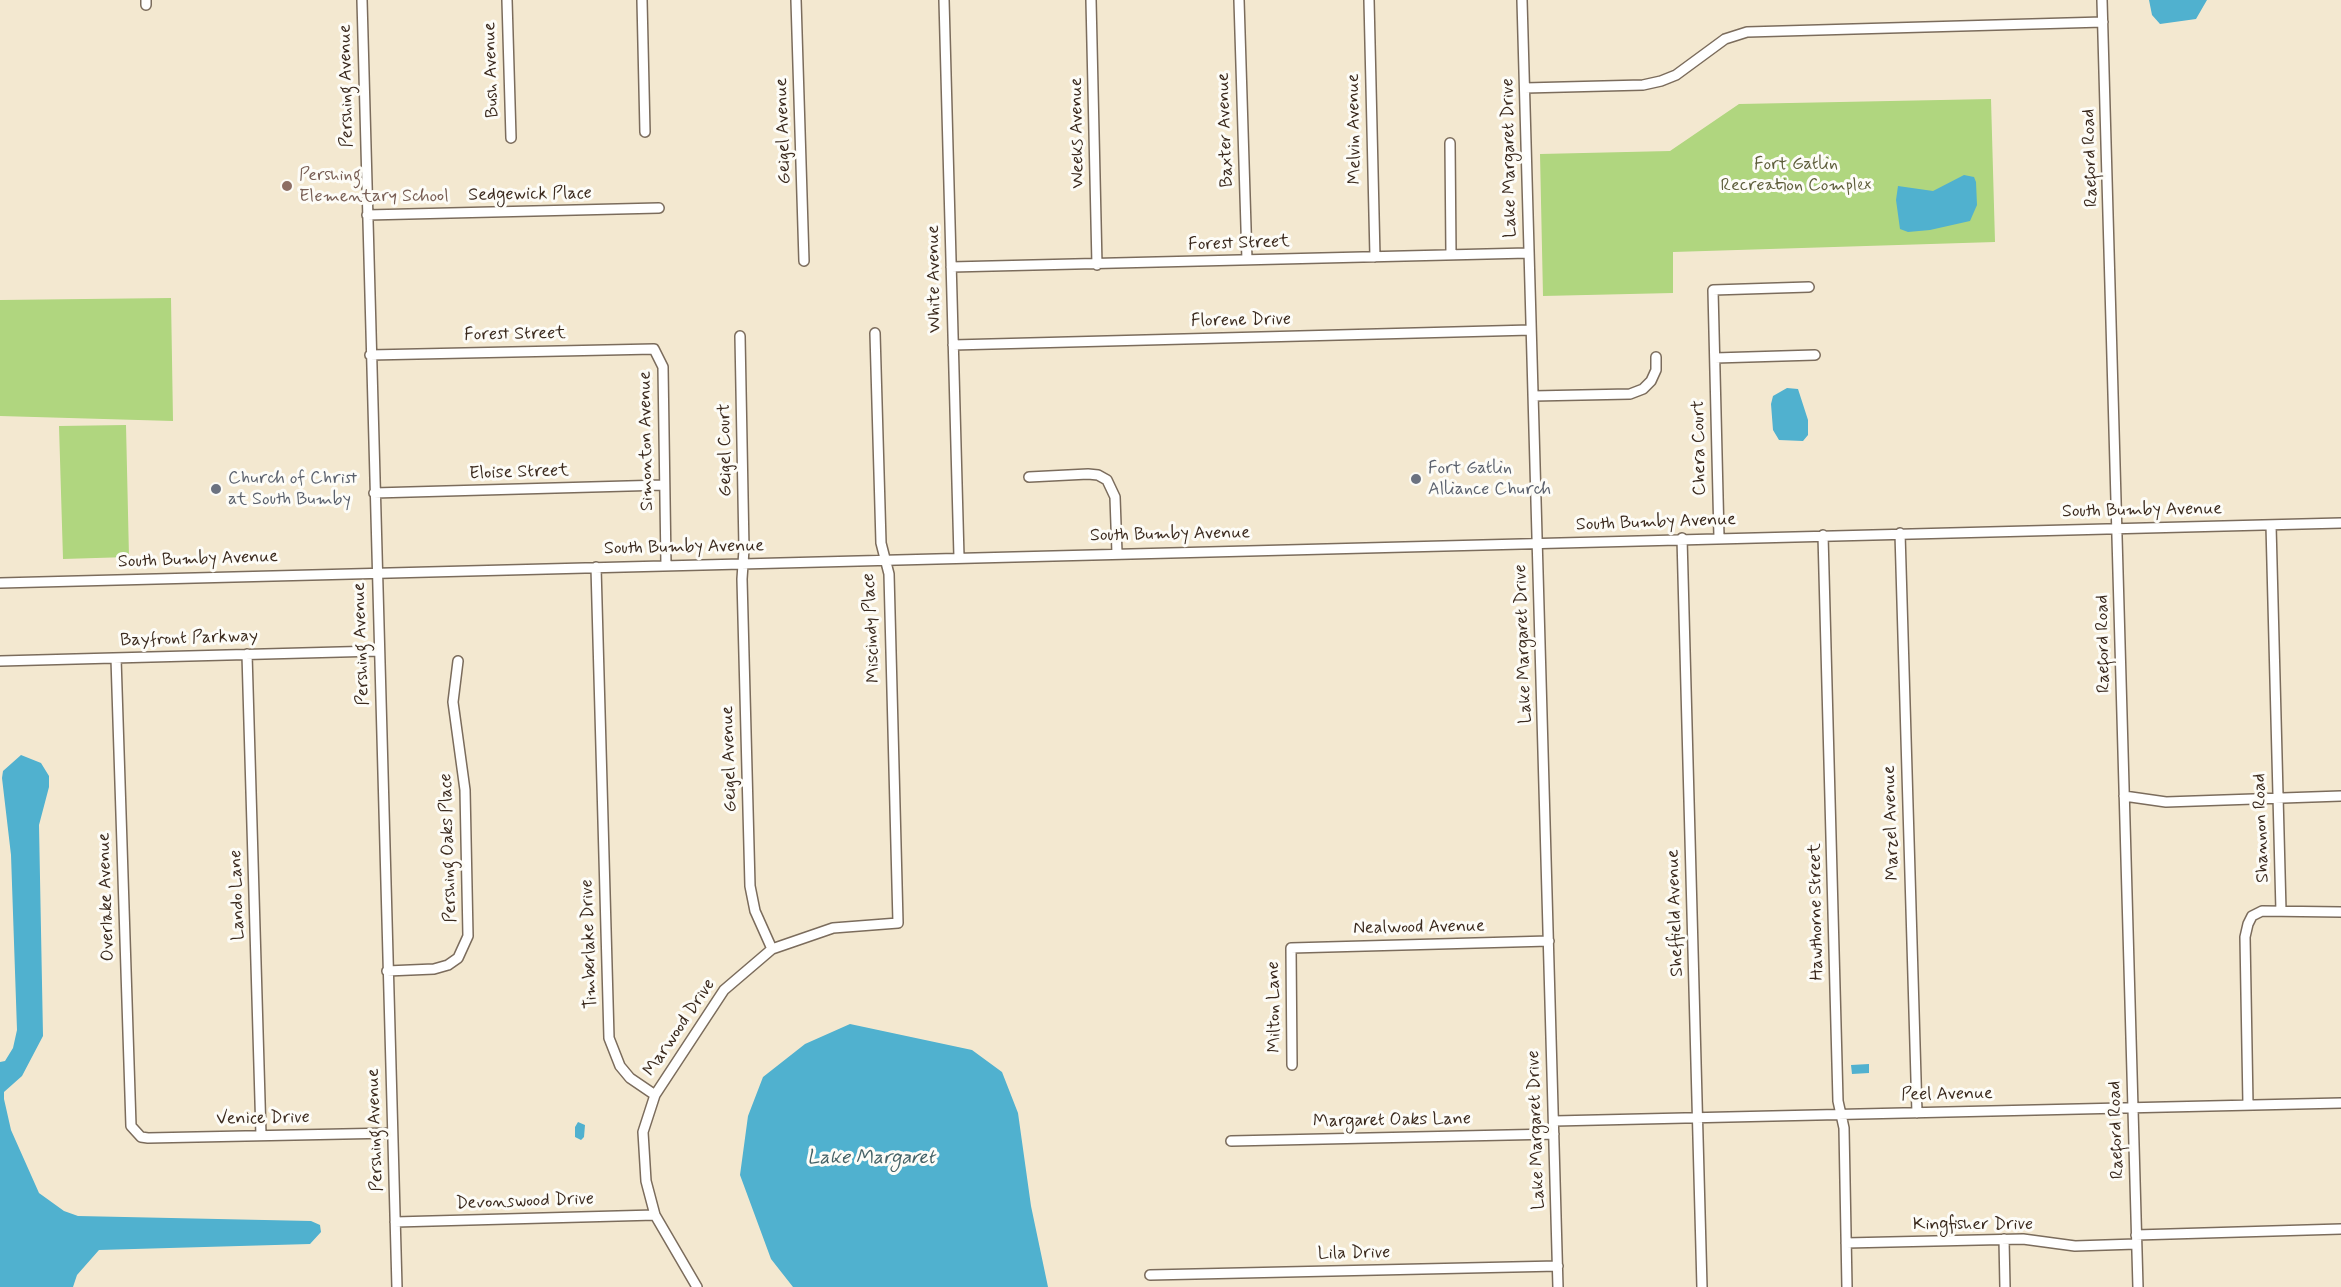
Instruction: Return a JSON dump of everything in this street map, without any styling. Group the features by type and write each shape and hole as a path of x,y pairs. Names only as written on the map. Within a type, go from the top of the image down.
{"street":[{"name":"Pershing Avenue","path":"362,0 397,1287"},
{"name":"Bush Avenue","path":"507,0 511,138"},
{"path":"642,0 645,132"},
{"name":"Geigel Avenue","path":"796,0 804,261"},
{"name":"White Avenue","path":"944,0 959,557"},
{"name":"Weeks Avenue","path":"1091,0 1097,265"},
{"name":"Baxter Avenue","path":"1239,0 1246,260"},
{"name":"Melvin Avenue","path":"1369,0 1375,257"},
{"name":"Lake Margaret Drive","path":"1522,0 1558,1287"},
{"name":"Raeford Road","path":"2102,0 2138,1287"},
{"path":"1525,88 1643,85 1661,81 1676,75 1725,39 1747,32 2103,22"},
{"path":"1450,143 1451,255"},
{"name":"Sedgewick Place","path":"367,215 659,208"},
{"name":"Forest Street","path":"951,267 1528,253"},
{"name":"Chera Court","path":"1719,537 1713,290 1809,287"},
{"name":"Florene Drive","path":"953,345 1531,330"},
{"name":"Miscindy Place","path":"875,333 881,543 889,574 898,922"},
{"name":"Geigel Court","path":"740,336 743,563"},
{"name":"Forest Street","path":"370,355 648,348 658,354"},
{"name":"Simonton Avenue","path":"658,354 663,367 666,565"},
{"path":"1715,358 1815,355"},
{"path":"1533,396 1630,394 1643,389 1651,381 1656,369 1656,357"},
{"path":"1029,477 1088,474 1098,475 1107,480 1115,497 1117,553"},
{"name":"Eloise Street","path":"374,493 664,485"},
{"name":"South Bumby Avenue","path":"0,583 1719,537 2341,523"},
{"name":"Shannon Road","path":"2271,525 2281,911"},
{"name":"Marzel Avenue","path":"1900,533 1917,1113"},
{"name":"Hawthorne Street","path":"1823,535 1838,1101 1844,1128 1847,1287"},
{"name":"Sheffield Avenue","path":"1682,538 1702,1287"},
{"name":"Geigel Avenue","path":"743,563 750,886 755,911 772,949"},
{"name":"Timberlake Drive","path":"596,567 609,1038 620,1066 630,1078 655,1095"},
{"name":"Bayfront Parkway","path":"0,661 378,651"},
{"name":"Lando Lane","path":"247,654 261,1135"},
{"name":"Overlake Avenue","path":"116,658 130,1119 135,1133"},
{"name":"Pershing Oaks Place","path":"387,971 434,969 448,965 458,958 468,936 465,790 453,702 459,661"},
{"path":"2124,796 2166,802 2341,796"},
{"path":"2248,1105 2245,937 2252,916 2262,911 2341,912"},
{"name":"Marwood Drive","path":"655,1095 724,990 772,949 833,928 898,922"},
{"name":"Nealwood Avenue","path":"1291,948 1549,941"},
{"name":"Milton Lane","path":"1291,948 1292,1065"},
{"path":"655,1095 645,1118 642,1147 646,1181 655,1215 697,1287"},
{"name":"Peel Avenue","path":"1554,1121 2341,1102"},
{"name":"Venice Drive","path":"135,1133 148,1138 392,1133"},
{"name":"Margaret Oaks Lane","path":"1231,1141 1554,1134"},
{"name":"Devonswood Drive","path":"395,1222 655,1215"},
{"name":"Kingfisher Drive","path":"1846,1243 2004,1239 2037,1240 2075,1246 2136,1239 2341,1229"},
{"path":"2004,1239 2005,1287"},
{"name":"Lila Drive","path":"1150,1275 1558,1266"}],"green space":[{"name":"Fort Gatlin Recreation Complex","path":"1991,99 1995,242 1673,252 1673,293 1543,296 1540,154 1670,151 1739,104"},
{"path":"171,298 173,421 0,416 0,300"},
{"path":"126,425 129,557 63,559 59,426"}],"water":[{"path":"2149,0 2207,0 2196,19 2160,24 2152,15"},
{"path":"1964,175 1974,177 1976,182 1977,205 1970,221 1930,230 1908,232 1900,229 1896,200 1898,186 1933,191"},
{"path":"1787,388 1798,389 1808,420 1808,435 1803,441 1779,440 1773,430 1771,404 1773,396"},
{"path":"21,755 41,763 49,776 49,787 39,825 43,1036 22,1076 4,1092 4,1099 11,1130 39,1193 64,1211 78,1216 311,1221 320,1225 321,1232 310,1244 99,1250 77,1275 73,1287 0,1287 0,1062 5,1061 13,1048 17,1030 11,855 2,778 3,771"},
{"name":"Lake Margaret","path":"850,1024 972,1050 1002,1072 1018,1113 1031,1206 1048,1287 793,1287 771,1259 740,1175 748,1116 763,1077 805,1044"},
{"path":"1869,1064 1869,1073 1852,1074 1851,1065"},
{"path":"578,1122 585,1125 584,1137 581,1140 575,1137 575,1127"}],"place":[{"name":"Pershing Elementary School","path":"287,186"},
{"name":"Fort Gatlin Alliance Church","path":"1416,479"},
{"name":"Church of Christ at South Bumby","path":"216,489"}]}
